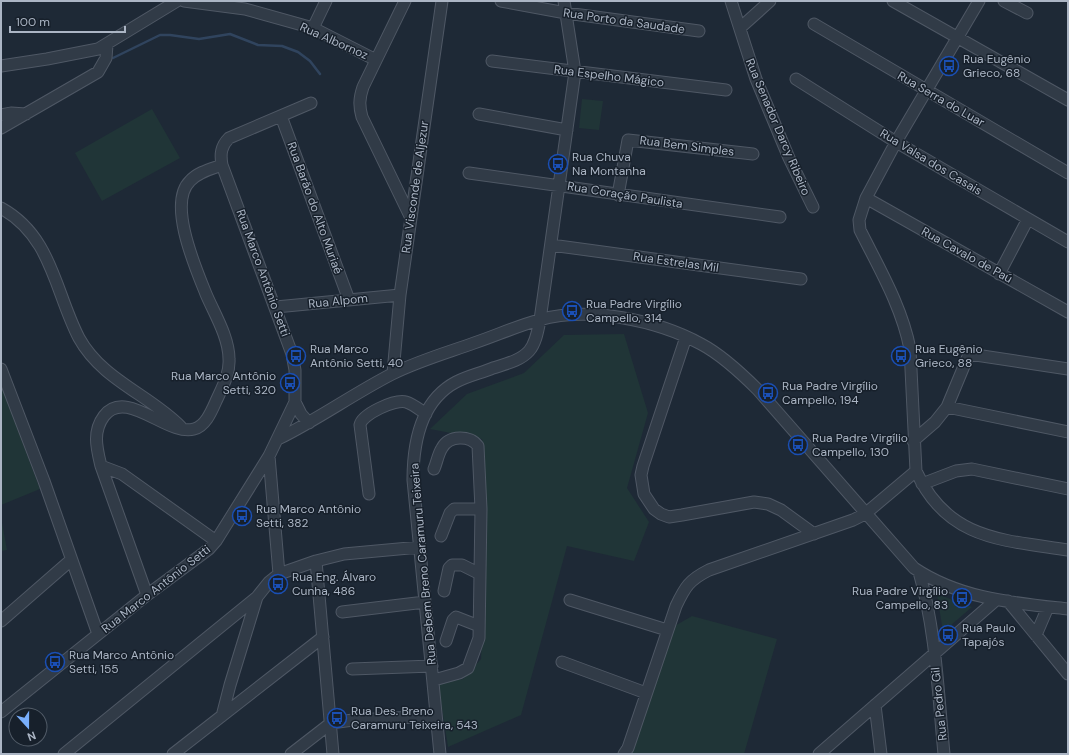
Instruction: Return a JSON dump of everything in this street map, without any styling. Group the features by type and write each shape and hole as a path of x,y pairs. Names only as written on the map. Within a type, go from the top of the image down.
{"street":[{"path":"1,66 85,52 107,45 177,1"},
{"name":"Rua Albornoz","path":"189,1 246,5 313,28 376,60"},
{"path":"313,28 326,1"},
{"path":"405,1 363,87 359,108 410,216"},
{"name":"Rua Visconde de Aljezur","path":"393,373 400,295 410,216 442,1"},
{"name":"Rua Porto da Saudade","path":"501,1 566,13 699,31"},
{"path":"540,320 575,72 564,1"},
{"name":"Rua Senador Darcy Ribeiro","path":"731,1 756,79 789,158 813,207"},
{"path":"740,28 770,1"},
{"path":"893,1 1068,100"},
{"path":"979,1 896,142 866,198 859,220 860,230 902,318 907,333 910,349 913,441 916,471 922,484 942,508 961,525 979,533 999,539 1068,550"},
{"path":"1004,1 1027,13"},
{"name":"Rua Serra do Luar","path":"814,24 1068,173"},
{"path":"1,128 98,72 106,58 107,45"},
{"name":"Rua Espelho Mágico","path":"492,60 575,72 726,90"},
{"name":"Rua Valsa dos Casais","path":"796,79 896,142 1068,242"},
{"name":"Rua Marco Antônio Setti","path":"1,712 147,595 201,556 216,541 270,456 295,402 295,370 292,354 276,307 222,165 222,150 224,143 229,138 311,103"},
{"path":"1,115 11,113 26,114"},
{"path":"480,114 567,130"},
{"name":"Rua Barão do Alto Muriaé","path":"281,116 349,300"},
{"name":"Rua Bem Simples","path":"618,195 628,140 753,154"},
{"path":"147,595 101,466 96,445 97,430 104,416 109,411 116,408 128,408 187,430 200,426 211,412 229,370 230,358 219,323 190,251 183,224 181,203 188,182 203,172 222,165"},
{"name":"Rua Coração Paulista","path":"469,173 780,217"},
{"name":"Rua Cavalo de Paú","path":"866,198 1068,312"},
{"path":"1,208 27,229 40,246 56,276 70,316 80,338 91,355 104,369 187,430"},
{"path":"999,274 1028,219"},
{"name":"Rua Estrelas Mil","path":"551,245 801,279"},
{"name":"Rua Alpom","path":"276,307 400,295"},
{"path":"278,439 309,423 393,373 414,364 540,320 582,316 608,316 629,319 662,327 702,344 732,365 748,380 865,514 919,572 950,588 976,596 1068,609"},
{"name":"Rua Debem Breno Caramuru Teixeira","path":"440,754 434,680 413,480 413,454 419,429 426,414 438,395 457,381 517,360 525,355 534,341 540,320"},
{"path":"686,337 643,466 642,483 644,494 648,502 658,512 670,517 738,503 761,503 781,510 814,534"},
{"path":"913,441 935,422 947,407 969,354 1068,369"},
{"path":"1,369 44,481 98,634"},
{"path":"295,402 301,414 309,423"},
{"path":"369,494 360,425 363,418 368,414 399,402 405,402 426,414"},
{"path":"947,407 1068,432"},
{"path":"434,469 442,448 449,441 460,438 468,439 475,442 478,446 481,509 479,638 468,668 459,673 434,680"},
{"path":"270,456 280,574"},
{"path":"101,466 122,474 216,541"},
{"path":"922,484 965,469 1068,489"},
{"path":"624,754 628,748 667,630 684,589 694,577 709,570 853,520 865,514 916,471"},
{"path":"441,536 450,513 454,509 481,509"},
{"path":"64,754 257,597 269,582 280,574 316,561 344,554 420,547"},
{"path":"462,565 480,558"},
{"path":"1,621 71,560"},
{"path":"316,561 333,754"},
{"path":"444,591 449,568 456,564 462,565 480,574"},
{"name":"Rua Pedro Gil","path":"919,572 929,610 944,754"},
{"path":"222,716 257,597"},
{"path":"570,600 667,630"},
{"path":"821,753 996,600"},
{"path":"1008,601 1068,674"},
{"path":"342,612 425,602"},
{"path":"1036,635 1048,607"},
{"path":"446,641 453,620 456,617 479,626"},
{"path":"173,754 323,636"},
{"path":"562,662 646,693"},
{"path":"352,669 432,666"},
{"path":"875,705 881,754"},
{"path":"290,754 331,723 354,720 436,716"}],"green space":[{"path":"582,99 603,101 599,130 579,128"},
{"path":"152,109 180,158 102,201 75,153"},
{"path":"624,334 648,413 627,488 649,522 634,561 567,546 521,715 448,747 438,683 463,679 481,659 486,539 482,439 430,429 467,394 524,373 564,335"},
{"path":"1,385 40,489 1,505"},
{"path":"1,517 7,550 1,551"},
{"path":"937,594 972,607 943,632"},
{"path":"692,616 777,639 744,754 628,754 673,627"}],"waterway":[{"path":"113,58 160,35 199,39 230,34 258,45 282,46 298,52 310,61 320,74"}],"place":[{"name":"Rua Eugênio Grieco, 68","path":"949,66"},
{"name":"Rua Chuva Na Montanha","path":"558,164"},
{"name":"Rua Padre Virgílio Campello, 314","path":"572,311"},
{"name":"Rua Marco Antônio Setti, 40","path":"296,356"},
{"name":"Rua Eugênio Grieco, 88","path":"901,356"},
{"name":"Rua Marco Antônio Setti, 320","path":"290,383"},
{"name":"Rua Padre Virgílio Campello, 194","path":"768,393"},
{"name":"Rua Padre Virgílio Campello, 130","path":"798,445"},
{"name":"Rua Marco Antônio Setti, 382","path":"242,516"},
{"name":"Rua Eng. Álvaro Cunha, 486","path":"278,584"},
{"name":"Rua Padre Virgílio Campello, 83","path":"962,598"},
{"name":"Rua Paulo Tapajós","path":"948,635"},
{"name":"Rua Marco Antônio Setti, 155","path":"55,662"},
{"name":"Rua Des. Breno Caramuru Teixeira, 543","path":"337,718"}]}
